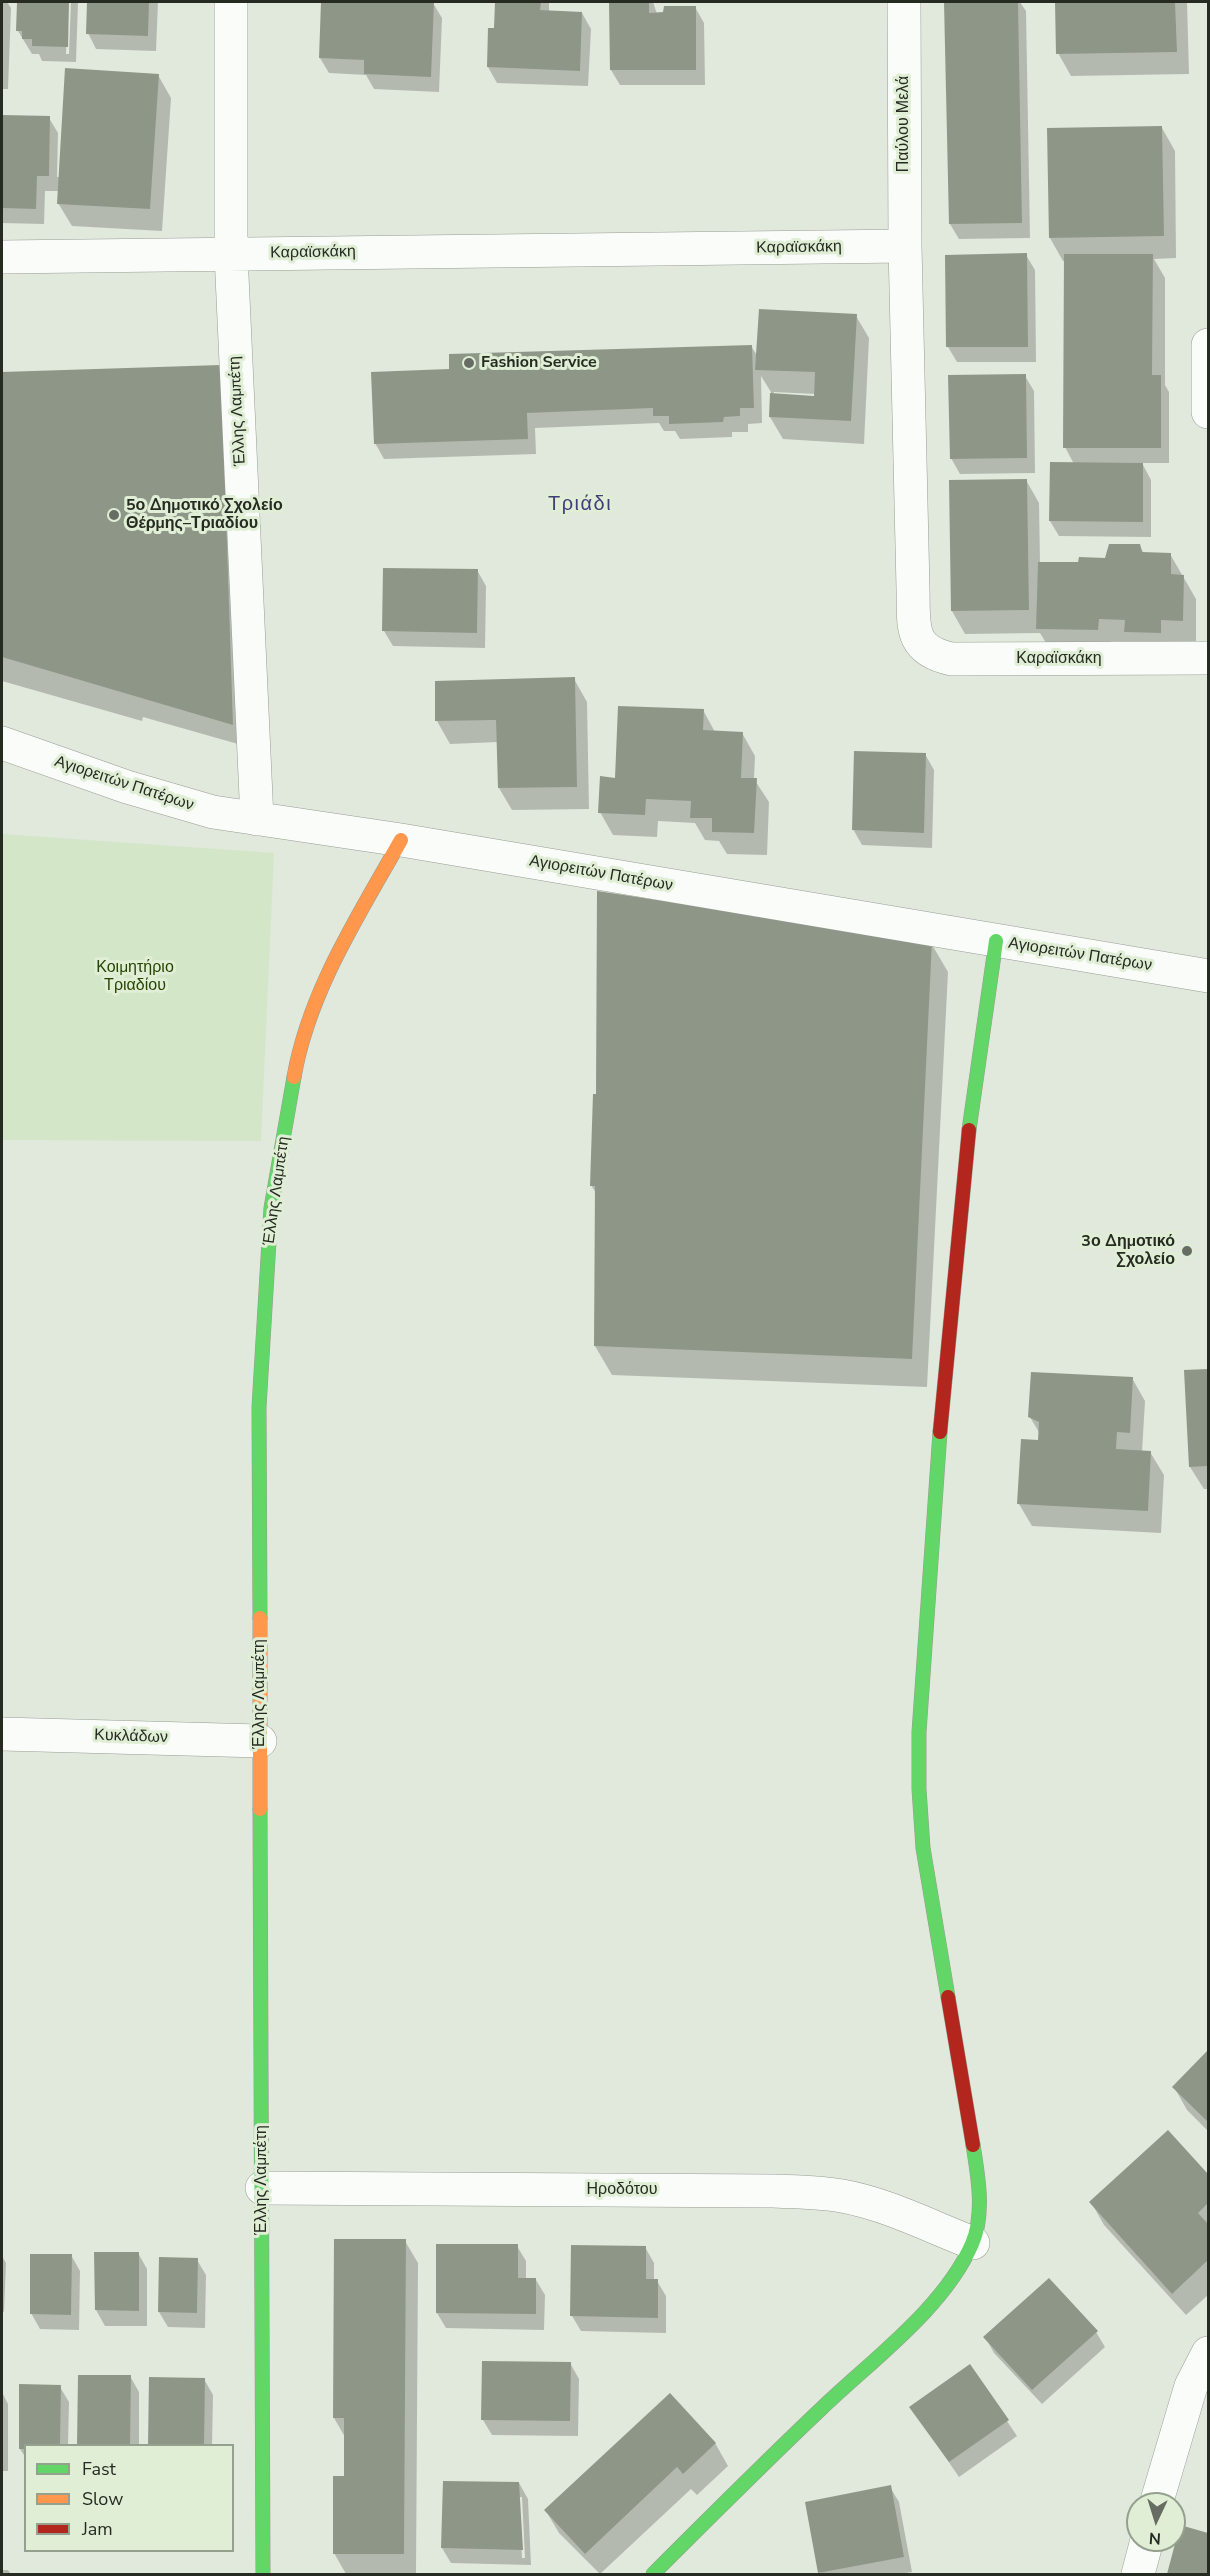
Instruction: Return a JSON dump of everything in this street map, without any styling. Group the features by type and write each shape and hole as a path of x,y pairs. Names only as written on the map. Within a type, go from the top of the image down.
{"street":[{"name":"Έλλης Λαμπέτη","path":"231,2 231,254 257,819"},
{"name":"Παύλου Μελά","path":"904,2 905,246"},
{"name":"Καραϊσκάκη","path":"2,257 905,246 914,625 923,646 936,656 952,659 1209,658"},
{"path":"1209,345 1209,412"},
{"name":"Αγιορειτών Πατέρων","path":"2,743 170,801 257,819 401,840 1209,976"},
{"name":"Έλλης Λαμπέτη","path":"263,2574 259,1407 271,1208 299,1048 331,966 401,840"},
{"path":"653,2574 764,2462 926,2309 959,2269 973,2243 978,2220 978,2186 923,1848 919,1789 919,1732 959,1202 971,1103 996,941"},
{"name":"Κυκλάδων","path":"2,1734 260,1741"},
{"name":"Ηροδότου","path":"262,2188 817,2193 844,2196 872,2204 973,2243"},
{"path":"1160,2492 1191,2386 1209,2353"},
{"path":"1137,2574 1143,2552"}],"green space":[{"name":"Κοιμητήριο Τριαδίου","path":"2,834 274,853 261,1141 2,1140"}],"building":[{"path":"17,2 69,2 68,47 32,46 32,39 22,39 22,31 16,31"},
{"path":"87,2 149,2 148,36 86,34"},
{"path":"321,2 434,2 431,77 364,74 364,60 319,58"},
{"path":"495,2 541,2 540,10 582,12 580,71 487,67 488,28 494,28"},
{"path":"609,2 649,2 649,13 663,12 664,6 696,6 696,70 610,70"},
{"path":"944,2 1018,2 1022,223 949,224"},
{"path":"1055,2 1175,2 1177,52 1056,54"},
{"path":"65,68 159,74 150,209 57,204"},
{"path":"2,115 50,116 49,176 37,176 36,209 2,208"},
{"path":"1162,126 1164,236 1049,238 1047,128"},
{"path":"1027,253 1028,347 946,347 945,255"},
{"path":"1064,254 1153,254 1152,375 1161,375 1161,448 1063,448"},
{"path":"759,309 857,314 851,421 769,417 770,393 814,396 815,372 755,370"},
{"path":"752,345 754,408 740,408 740,416 724,417 723,422 669,424 669,416 653,416 653,408 527,413 528,439 374,444 371,372 449,369 449,354"},
{"name":"5ο Δημοτικό Σχολείο Θέρμης–Τριαδίου","path":"221,365 233,725 2,657 2,372"},
{"path":"1026,374 1027,458 950,459 948,375"},
{"path":"1050,462 1143,463 1143,522 1049,521"},
{"path":"1027,479 1029,610 951,611 949,480"},
{"path":"1109,544 1140,544 1142,552 1171,553 1171,574 1184,575 1183,621 1161,620 1161,633 1124,632 1125,620 1099,619 1098,630 1036,629 1038,562 1078,562 1079,557 1105,558"},
{"path":"383,568 478,569 477,633 382,631"},
{"path":"575,677 577,787 498,788 496,720 435,721 435,681"},
{"path":"618,706 704,709 703,730 743,732 741,778 757,778 754,833 712,832 712,818 690,818 691,801 646,799 645,815 598,813 600,776 615,778"},
{"path":"854,751 926,753 924,833 852,830"},
{"path":"597,891 932,941 912,1359 594,1346 595,1186 590,1186 593,1094 596,1094"},
{"path":"1208,1369 1208,1466 1189,1467 1184,1370"},
{"path":"1031,1372 1133,1377 1130,1433 1117,1432 1116,1449 1151,1451 1148,1511 1017,1504 1021,1439 1038,1440 1039,1422 1028,1417"},
{"path":"1208,2050 1208,2122 1172,2087"},
{"path":"1168,2130 1208,2174 1208,2203 1198,2213 1208,2224 1208,2260 1172,2294 1089,2202"},
{"path":"334,2239 406,2239 404,2554 333,2554 333,2476 344,2476 344,2418 333,2418"},
{"path":"436,2244 518,2244 518,2278 536,2278 536,2314 436,2313"},
{"path":"571,2245 646,2246 646,2279 658,2279 658,2318 570,2316"},
{"path":"94,2252 139,2252 139,2311 95,2310"},
{"path":"30,2254 72,2254 71,2315 30,2314"},
{"path":"159,2257 198,2258 197,2313 158,2312"},
{"path":"1049,2278 1098,2331 1032,2390 983,2337"},
{"path":"482,2361 571,2362 570,2421 481,2420"},
{"path":"970,2364 1009,2420 949,2462 909,2407"},
{"path":"78,2375 131,2375 130,2444 77,2444"},
{"path":"149,2377 205,2378 204,2444 148,2444"},
{"path":"19,2384 61,2385 60,2444 24,2444 24,2449 19,2449"},
{"path":"670,2393 716,2443 683,2474 677,2467 585,2554 544,2510"},
{"path":"443,2481 519,2482 523,2550 441,2548"},
{"path":"891,2485 904,2557 818,2573 805,2502"},
{"path":"1186,2527 1208,2533 1208,2574 1167,2574 1173,2552 1186,2552"}],"traffic: fast":[{"path":"969,1130 996,941"},
{"path":"260,1618 259,1407 271,1208 294,1077"},
{"path":"940,1432 919,1732 919,1789 923,1848 948,1997"},
{"path":"260,1809 263,2574"},
{"path":"653,2574 801,2428 905,2332 944,2290 960,2267 976,2232 979,2195 973,2145"}],"traffic: slow":[{"path":"294,1077 301,1045 323,984 337,954 401,840"},
{"path":"260,1618 260,1809"}],"traffic: jam":[{"path":"940,1432 969,1130"},
{"path":"948,1997 973,2145"}],"place":[{"name":"Fashion Service","path":"469,363"},
{"name":"5ο Δημοτικό Σχολείο Θέρμης–Τριαδίου","path":"114,515"},
{"name":"3ο Δημοτικό Σχολείο","path":"1187,1251"}],"district":[{"name":"Τριάδι","path":"580,505"}]}
